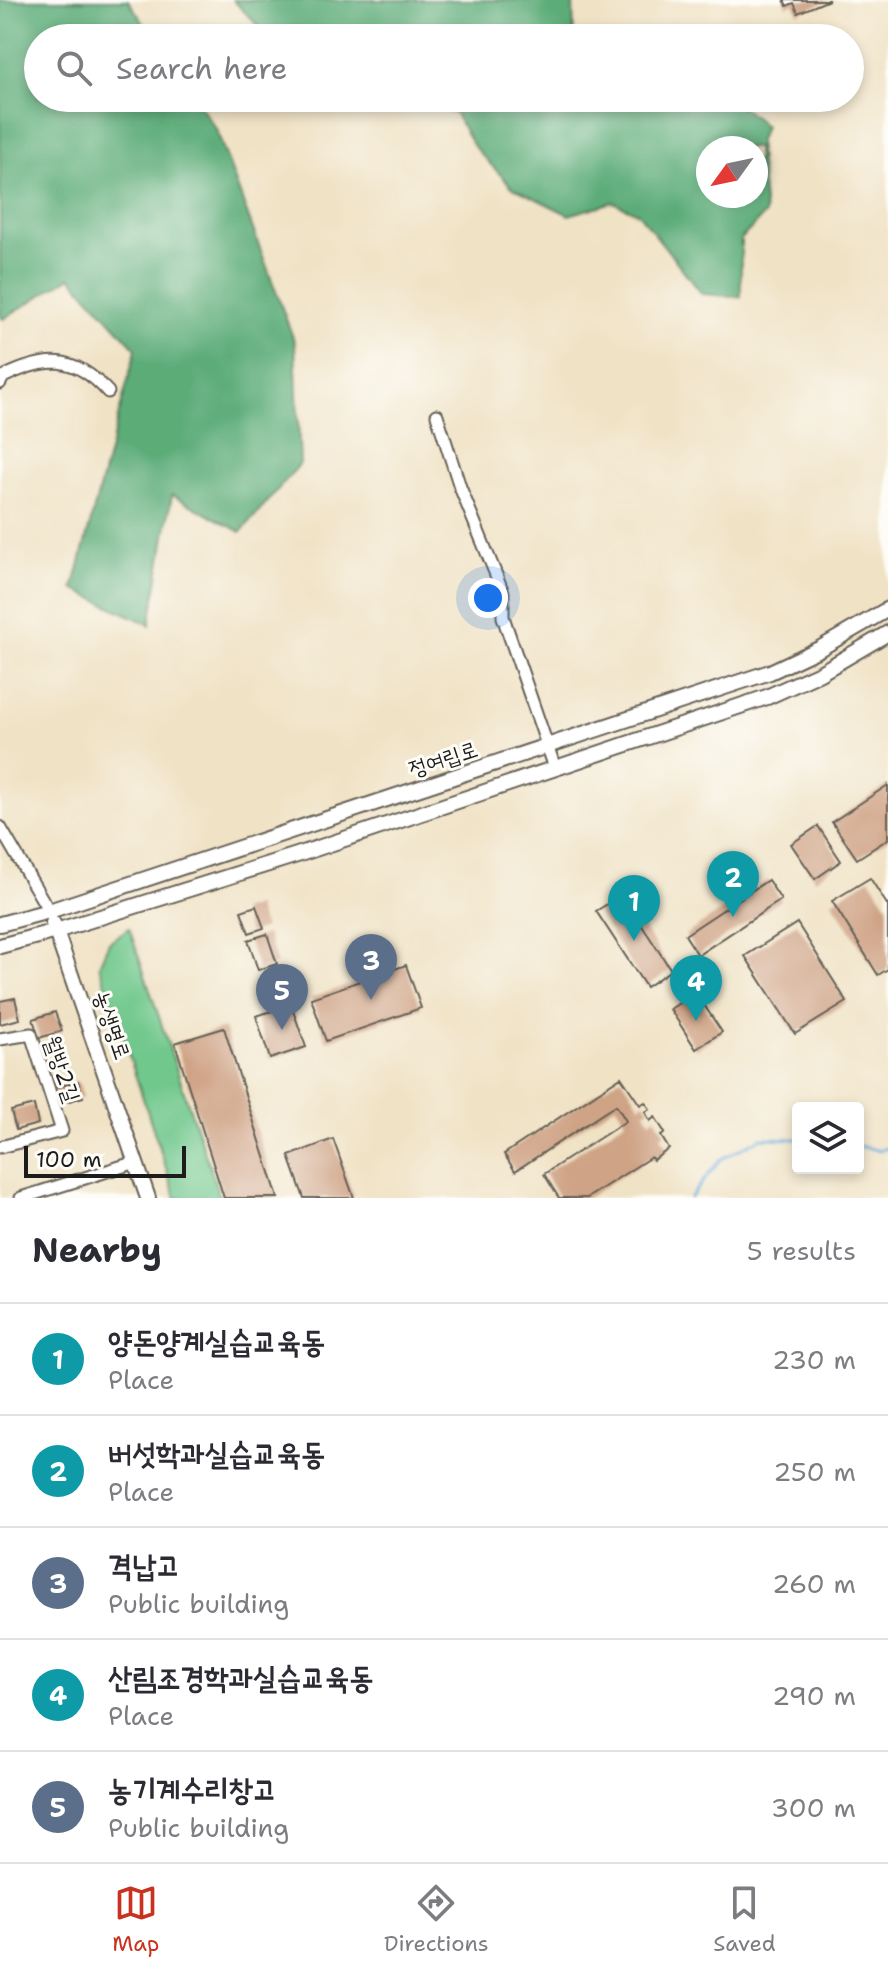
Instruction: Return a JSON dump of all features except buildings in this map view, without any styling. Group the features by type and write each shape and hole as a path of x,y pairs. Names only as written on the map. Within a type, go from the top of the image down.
{"street":[{"path":"0,383 3,377 23,367 61,361 88,373 108,392"},
{"path":"437,415 460,487 503,592 503,617 555,768"},
{"name":"정여립로","path":"0,924 49,911 770,672 819,649 888,609"},
{"name":"정여립로","path":"0,946 297,855 767,697 820,673 888,633"},
{"path":"679,701 687,723"},
{"name":"농생명로","path":"0,827 49,911 148,1198"},
{"name":"월방2길","path":"0,1039 31,1034 62,1131 0,1147"},
{"path":"21,1198 136,1162"}],"green space":[{"path":"0,0 128,0 144,24 24,24 24,112 204,112 216,129 295,343 300,464 241,532 172,495 150,625 73,589 136,349 71,277 3,319 0,316"},
{"path":"233,0 573,0 574,24 256,24"},
{"path":"451,112 748,112 765,126 761,136 696,136 696,208 764,208 765,214 741,239 741,297 702,294 638,213 613,202 569,215 512,187 475,148"},
{"path":"129,928 220,1198 176,1198 99,965 109,942"}],"waterway":[{"path":"690,1198 720,1160 761,1138 792,1139"},
{"path":"864,1147 888,1148"}],"place":[{"name":"버섯학과실습교육동","path":"733,917"},
{"name":"양돈양계실습교육동","path":"634,941"},
{"name":"격납고","path":"371,1000"},
{"name":"산림조경학과실습교육동","path":"696,1021"},
{"name":"농기계수리창고","path":"282,1030"}]}
